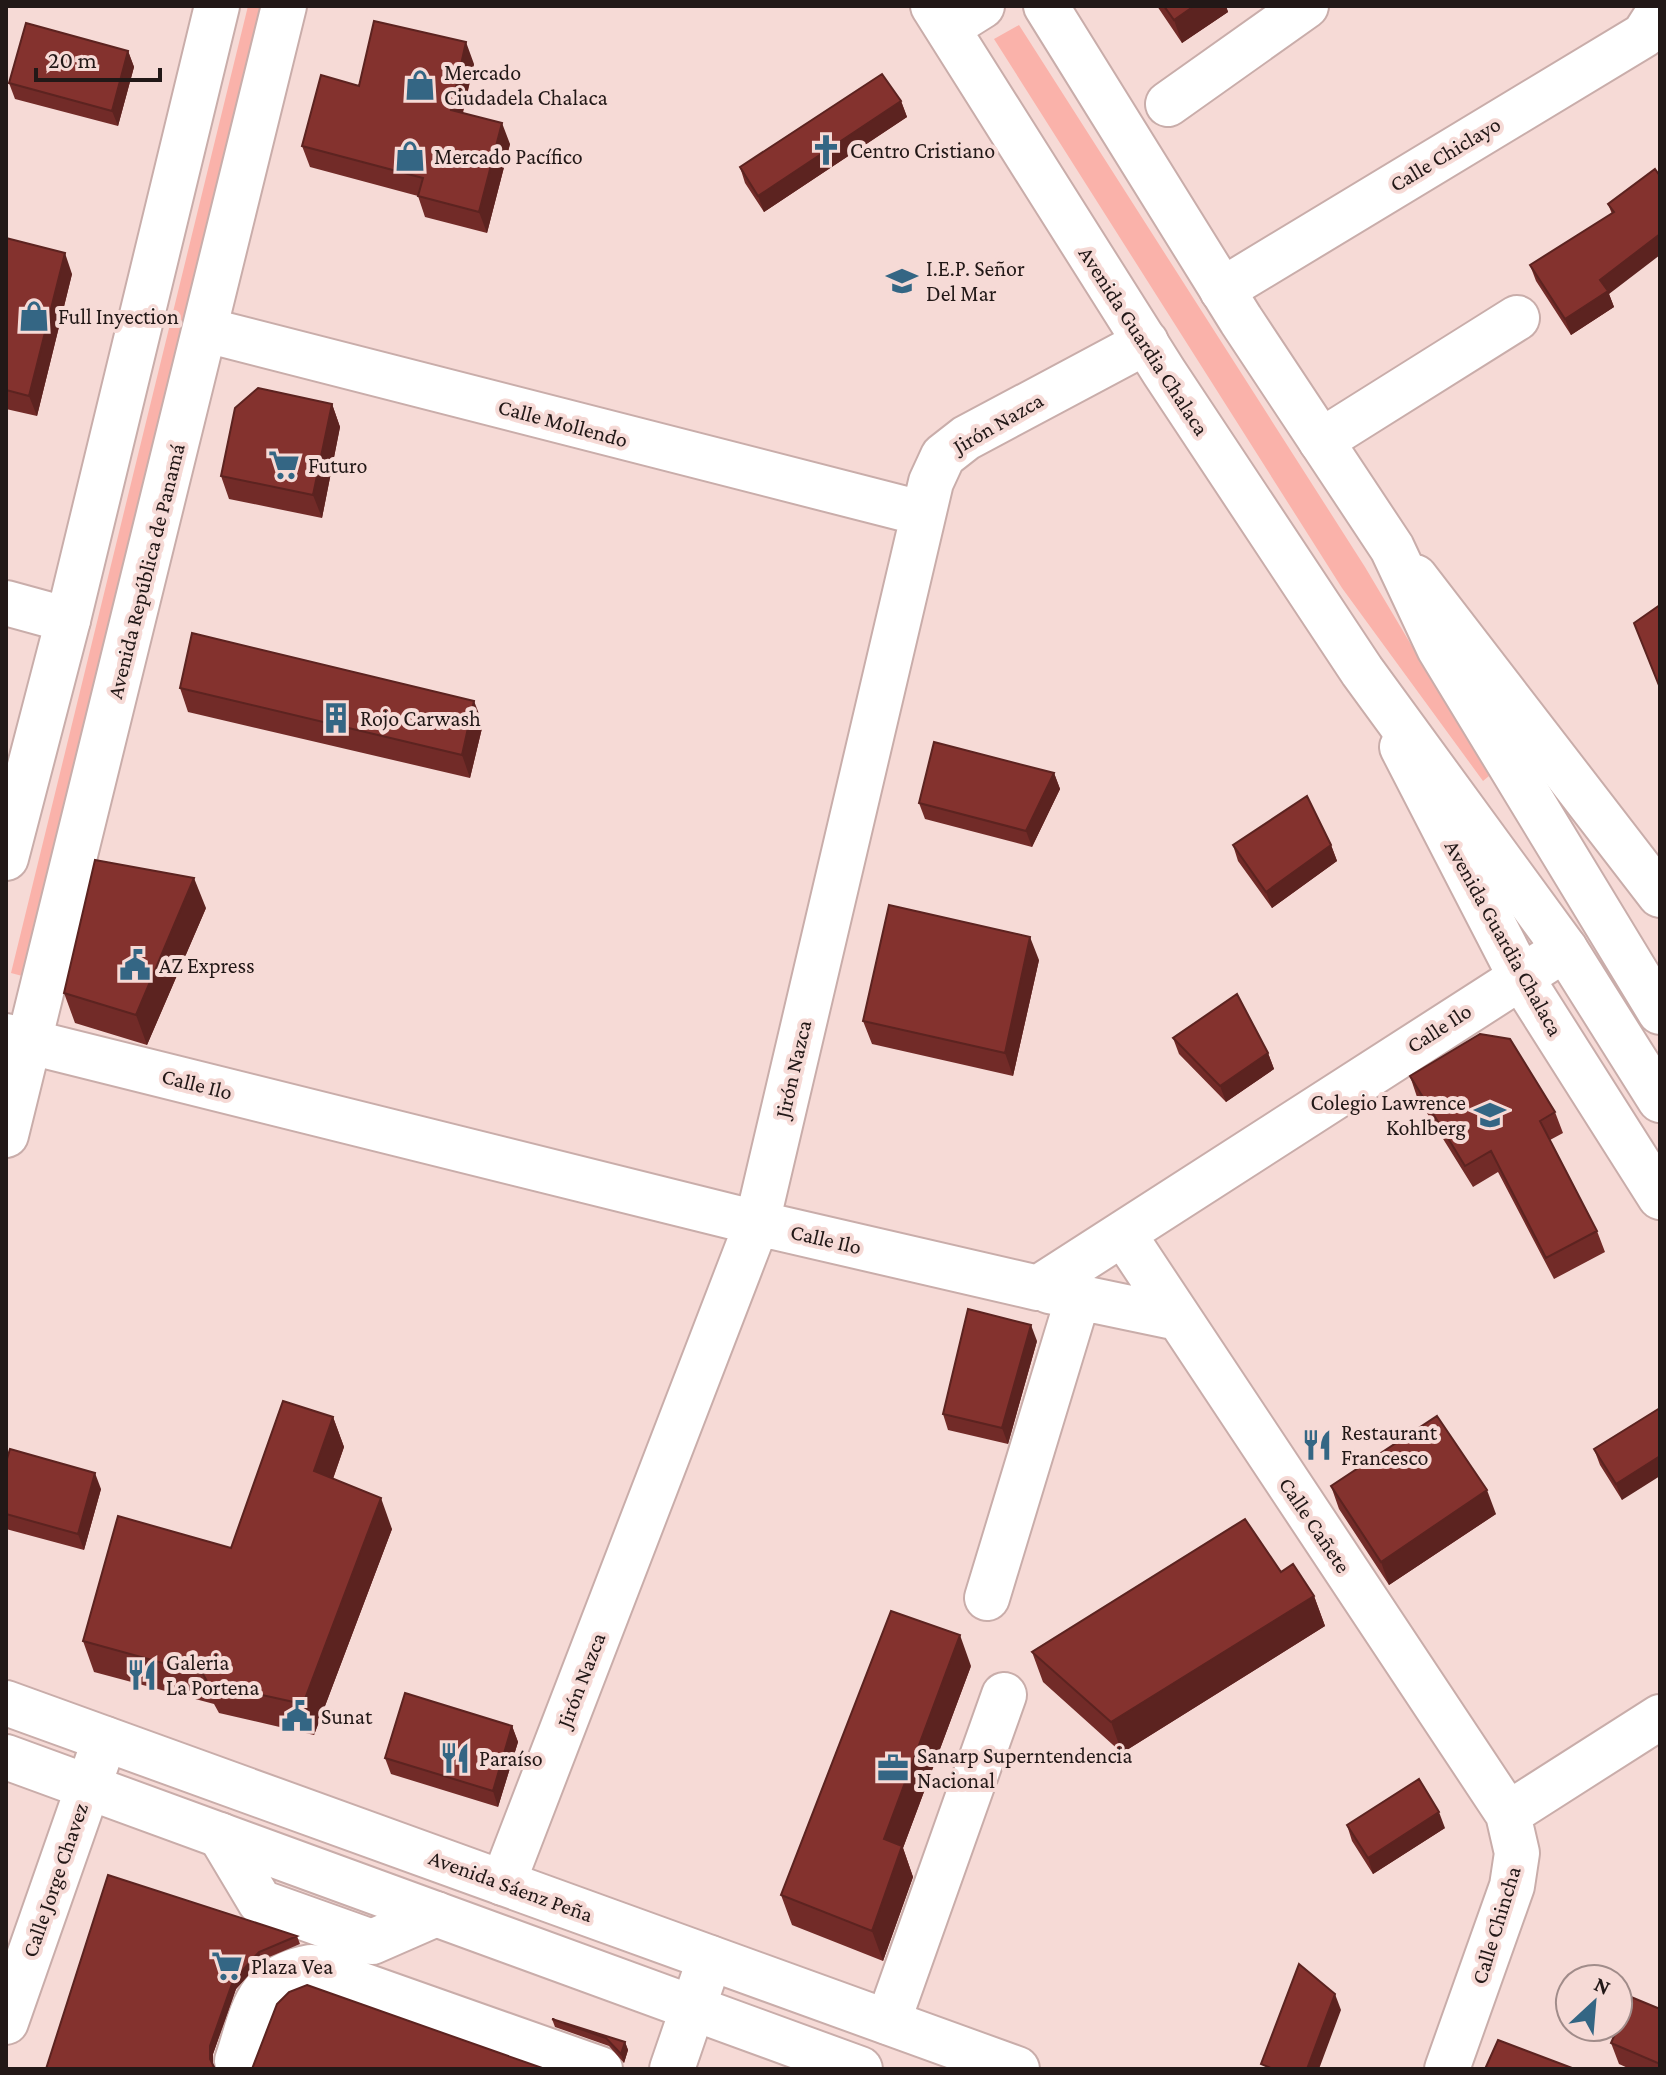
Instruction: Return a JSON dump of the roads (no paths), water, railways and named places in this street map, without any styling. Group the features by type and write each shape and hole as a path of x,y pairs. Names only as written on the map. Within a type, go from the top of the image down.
{"street":[{"path":"6,858 68,620 217,6"},
{"name":"Avenida República de Panamá","path":"6,1135 17,1039 206,330 284,6"},
{"path":"1046,6 1222,290 1392,548 1660,895"},
{"path":"1168,104 1306,6"},
{"name":"Avenida Guardia Chalaca","path":"954,13 1146,342 1362,671 1565,949 1660,1100"},
{"name":"Calle Chiclayo","path":"1222,290 1650,30"},
{"path":"1321,441 1517,318"},
{"name":"Calle Mollendo","path":"206,330 921,513"},
{"name":"Jirón Nazca","path":"503,1883 757,1223 921,513 943,456 966,438 1146,342"},
{"path":"1392,548 1439,648 1660,1012"},
{"path":"6,603 68,620"},
{"name":"Avenida Guardia Chalaca","path":"1362,671 1520,976 1660,1197"},
{"name":"Calle Ilo","path":"17,1039 757,1223 1058,1293 1124,1235 1565,949"},
{"name":"Calle Cañete","path":"1124,1235 1508,1814"},
{"path":"987,1598 1058,1293 1178,1318"},
{"path":"888,2022 1004,1695"},
{"name":"Avenida Sáenz Peña","path":"6,1703 1017,2069"},
{"path":"1508,1814 1660,1717"},
{"name":"Calle Jorge Chavez","path":"6,2022 105,1739"},
{"path":"6,1757 860,2069"},
{"name":"Calle Chincha","path":"1447,2069 1512,1886 1517,1853 1508,1814"},
{"path":"672,2069 710,1958"},
{"path":"237,2061 256,2005 267,1985 286,1971 311,1967 600,2069"}],"place":[{"name":"Mercado Ciudadela Chalaca","path":"420,85"},
{"name":"Centro Cristiano","path":"826,150"},
{"name":"Mercado Pacífico","path":"410,156"},
{"name":"I.E.P. Señor Del Mar","path":"902,281"},
{"name":"Full Inyection","path":"34,316"},
{"name":"Futuro","path":"284,465"},
{"name":"Rojo Carwash","path":"336,718"},
{"name":"AZ Express","path":"135,965"},
{"name":"Colegio Lawrence Kohlberg","path":"1490,1115"},
{"name":"Restaurant Francesco","path":"1317,1445"},
{"name":"Galeria La Portena","path":"142,1675"},
{"name":"Sunat","path":"297,1716"},
{"name":"Paraíso","path":"455,1758"},
{"name":"Sanarp Superntendencia Nacional","path":"893,1768"},
{"name":"Plaza Vea","path":"227,1966"}]}
